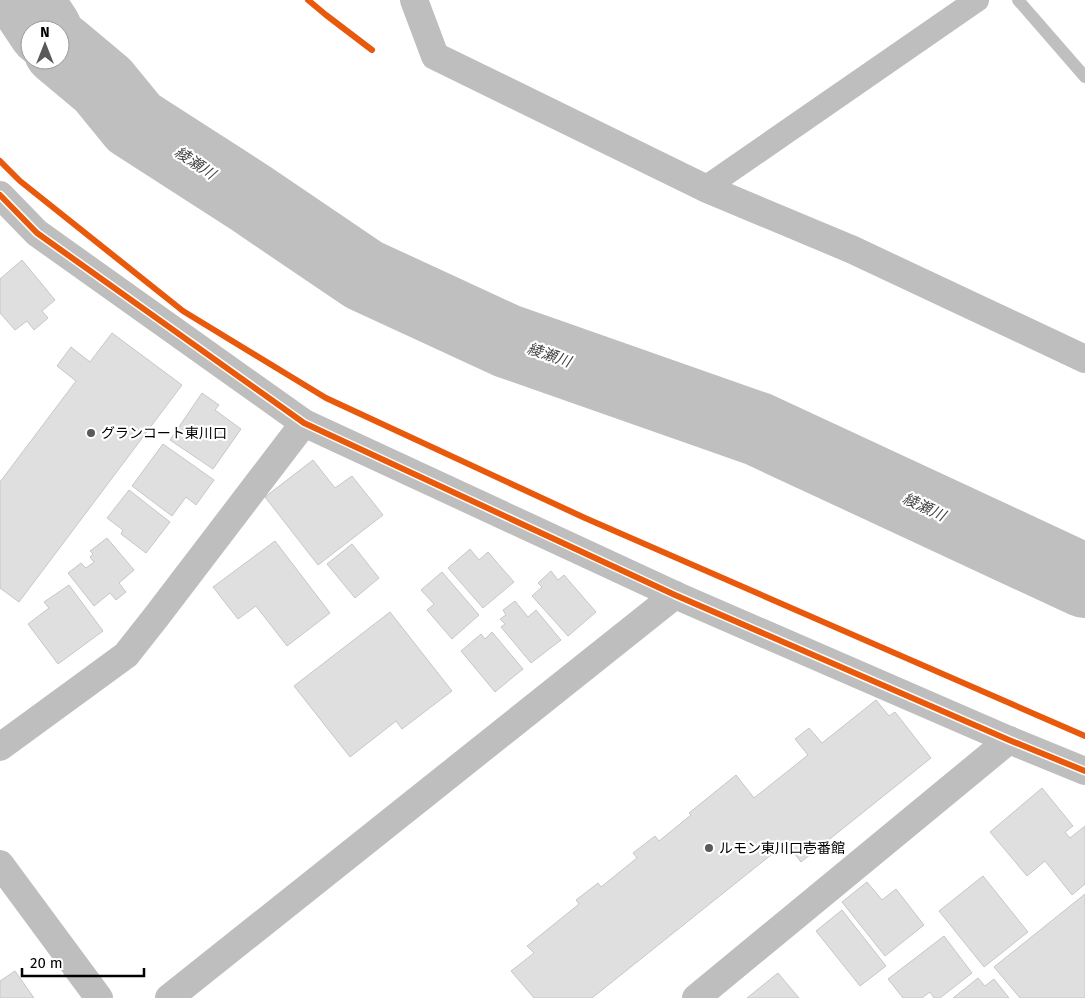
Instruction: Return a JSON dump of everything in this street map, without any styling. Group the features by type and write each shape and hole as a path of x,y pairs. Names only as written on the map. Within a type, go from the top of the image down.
{"street":[{"path":"414,0 435,56 705,188 853,250 1085,358"},
{"path":"4,206 37,233 304,423 675,595 1085,772"},
{"path":"0,746 126,655 304,423"},
{"path":"169,998 675,595"},
{"path":"696,998 1009,740"},
{"path":"0,864 99,998"}],"lane":[{"path":"705,188 977,0"}],"building":[{"path":"22,260 55,300 42,311 48,318 34,330 27,321 15,330 0,313 0,279"},
{"name":"グランコート東川口","path":"112,333 182,385 19,602 0,588 0,482 76,381 57,366 71,347 90,362"},
{"path":"202,393 219,405 215,410 241,429 213,469 170,440"},
{"path":"163,444 214,480 196,505 186,497 172,516 132,486"},
{"path":"313,460 335,488 352,476 383,515 318,565 265,497"},
{"path":"129,490 170,522 146,553 121,534 123,530 107,518"},
{"path":"107,538 134,570 119,583 126,592 116,600 110,593 94,606 68,573 81,563 86,568 94,562 90,557 93,554 90,551"},
{"path":"275,541 330,613 287,646 256,606 238,619 213,587"},
{"path":"352,544 379,578 355,598 327,564"},
{"path":"470,549 479,560 488,552 514,582 483,608 448,568"},
{"path":"551,571 558,580 564,575 596,612 568,636 532,596 542,587 538,583"},
{"path":"442,572 479,615 452,639 427,610 434,604 421,590"},
{"path":"69,585 103,631 58,664 28,624 49,608 44,602"},
{"path":"515,601 528,617 536,610 561,640 531,663 501,627 505,624 500,619 506,615 503,610"},
{"path":"390,612 452,691 402,729 396,721 350,757 294,686"},
{"path":"492,632 523,669 495,692 461,651 481,634 485,639"},
{"name":"ルモン東川口壱番館","path":"876,700 889,716 895,712 931,758 801,862 786,843 592,998 534,998 511,971 534,953 527,946 579,904 576,900 598,883 601,887 637,858 633,853 655,836 659,841 691,815 689,813 736,775 754,798 808,755 795,739 809,728 822,743"},
{"path":"1042,788 1073,826 1065,832 1070,838 1085,826 1085,884 1072,895 1045,861 1027,876 990,832"},
{"path":"983,876 1028,932 984,967 939,911"},
{"path":"867,882 882,900 896,889 924,925 885,956 842,902"},
{"path":"1085,894 1085,998 1020,998 994,967"},
{"path":"842,910 886,966 860,986 816,931"},
{"path":"944,936 972,973 940,998 934,998 930,992 922,998 903,998 888,979"},
{"path":"15,971 34,998 0,998 0,981"},
{"path":"778,973 799,998 747,998"},
{"path":"978,978 985,986 994,979 1009,998 953,998"}],"waterway":[{"name":"綾瀬川","path":"25,0 38,20"},
{"path":"1018,0 1085,77"},
{"name":"綾瀬川","path":"70,57 103,85 134,123 252,199 364,275 507,341 758,429 1085,581"}],"cycle path":[{"path":"308,0 372,50"},
{"path":"0,161 20,181 183,311 326,398 585,518 1085,736"},
{"path":"0,195 37,233 304,423 675,595 1085,771"}],"place":[{"name":"グランコート東川口","path":"91,433"},
{"name":"ルモン東川口壱番館","path":"709,848"}]}
